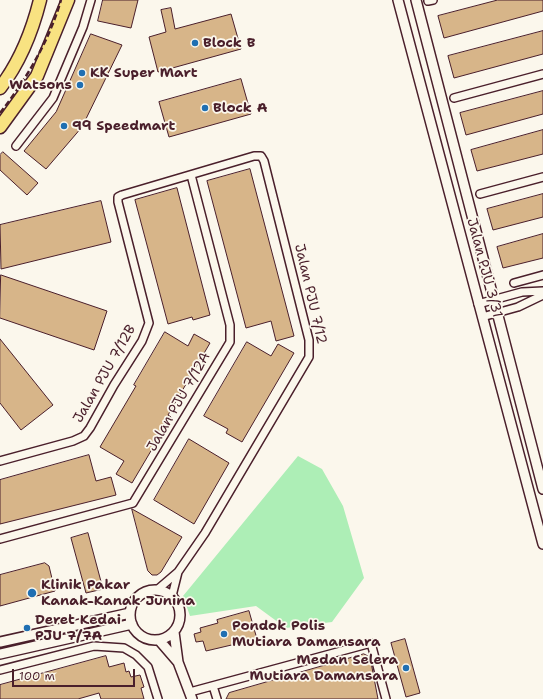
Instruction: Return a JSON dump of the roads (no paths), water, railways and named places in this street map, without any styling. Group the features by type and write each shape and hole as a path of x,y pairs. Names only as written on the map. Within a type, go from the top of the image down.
{"main road":[{"path":"0,88 17,63 35,22 40,0"},
{"path":"0,126 37,76 68,0"}],"street":[{"path":"16,146 53,98 83,27 91,0"},
{"name":"Jalan PJU 3/31","path":"398,0 543,544"},
{"name":"Jalan PJU 3/31","path":"416,0 496,313 543,489"},
{"path":"454,98 543,74"},
{"name":"Jalan PJU 7/12","path":"157,590 178,572 204,533 309,357 310,349 270,184 264,161 261,156 254,156 191,175"},
{"name":"Jalan PJU 7/12B","path":"0,461 73,441 84,436 90,428 114,385 142,341 149,323 118,197 122,194 191,175"},
{"name":"Jalan PJU 7/12A","path":"0,539 133,503 230,342 230,325 191,175"},
{"path":"480,194 543,177"},
{"path":"514,283 543,275"},
{"path":"478,304 522,292 543,291"},
{"path":"482,317 518,307 543,295"},
{"name":"Jalan PJU 7/12","path":"172,596 178,572"},
{"path":"178,662 159,640 143,637 132,624 130,613 136,599 150,590 157,590 172,596 180,610 180,618 174,632 178,662 191,695 213,686 371,643 386,699"},
{"path":"0,642 130,613"},
{"path":"0,654 132,624"},
{"path":"159,640 174,632"},
{"path":"0,670 94,646 124,648 136,655 148,667 158,699"},
{"path":"213,686 217,699"}],"railway":[{"path":"0,113 28,74 36,60 50,30 61,0"}],"place":[{"name":"Block B","path":"195,43"},
{"name":"KK Super Mart","path":"82,73"},
{"name":"Watsons","path":"80,85"},
{"name":"Block A","path":"205,108"},
{"name":"99 Speedmart","path":"64,126"},
{"name":"Klinik Pakar Kanak-Kanak Junina","path":"32,593"},
{"name":"Deret Kedai PJU 7/7A","path":"27,628"},
{"name":"Pondok Polis Mutiara Damansara","path":"224,634"},
{"name":"Medan Selera Mutiara Damansara","path":"406,668"}]}
